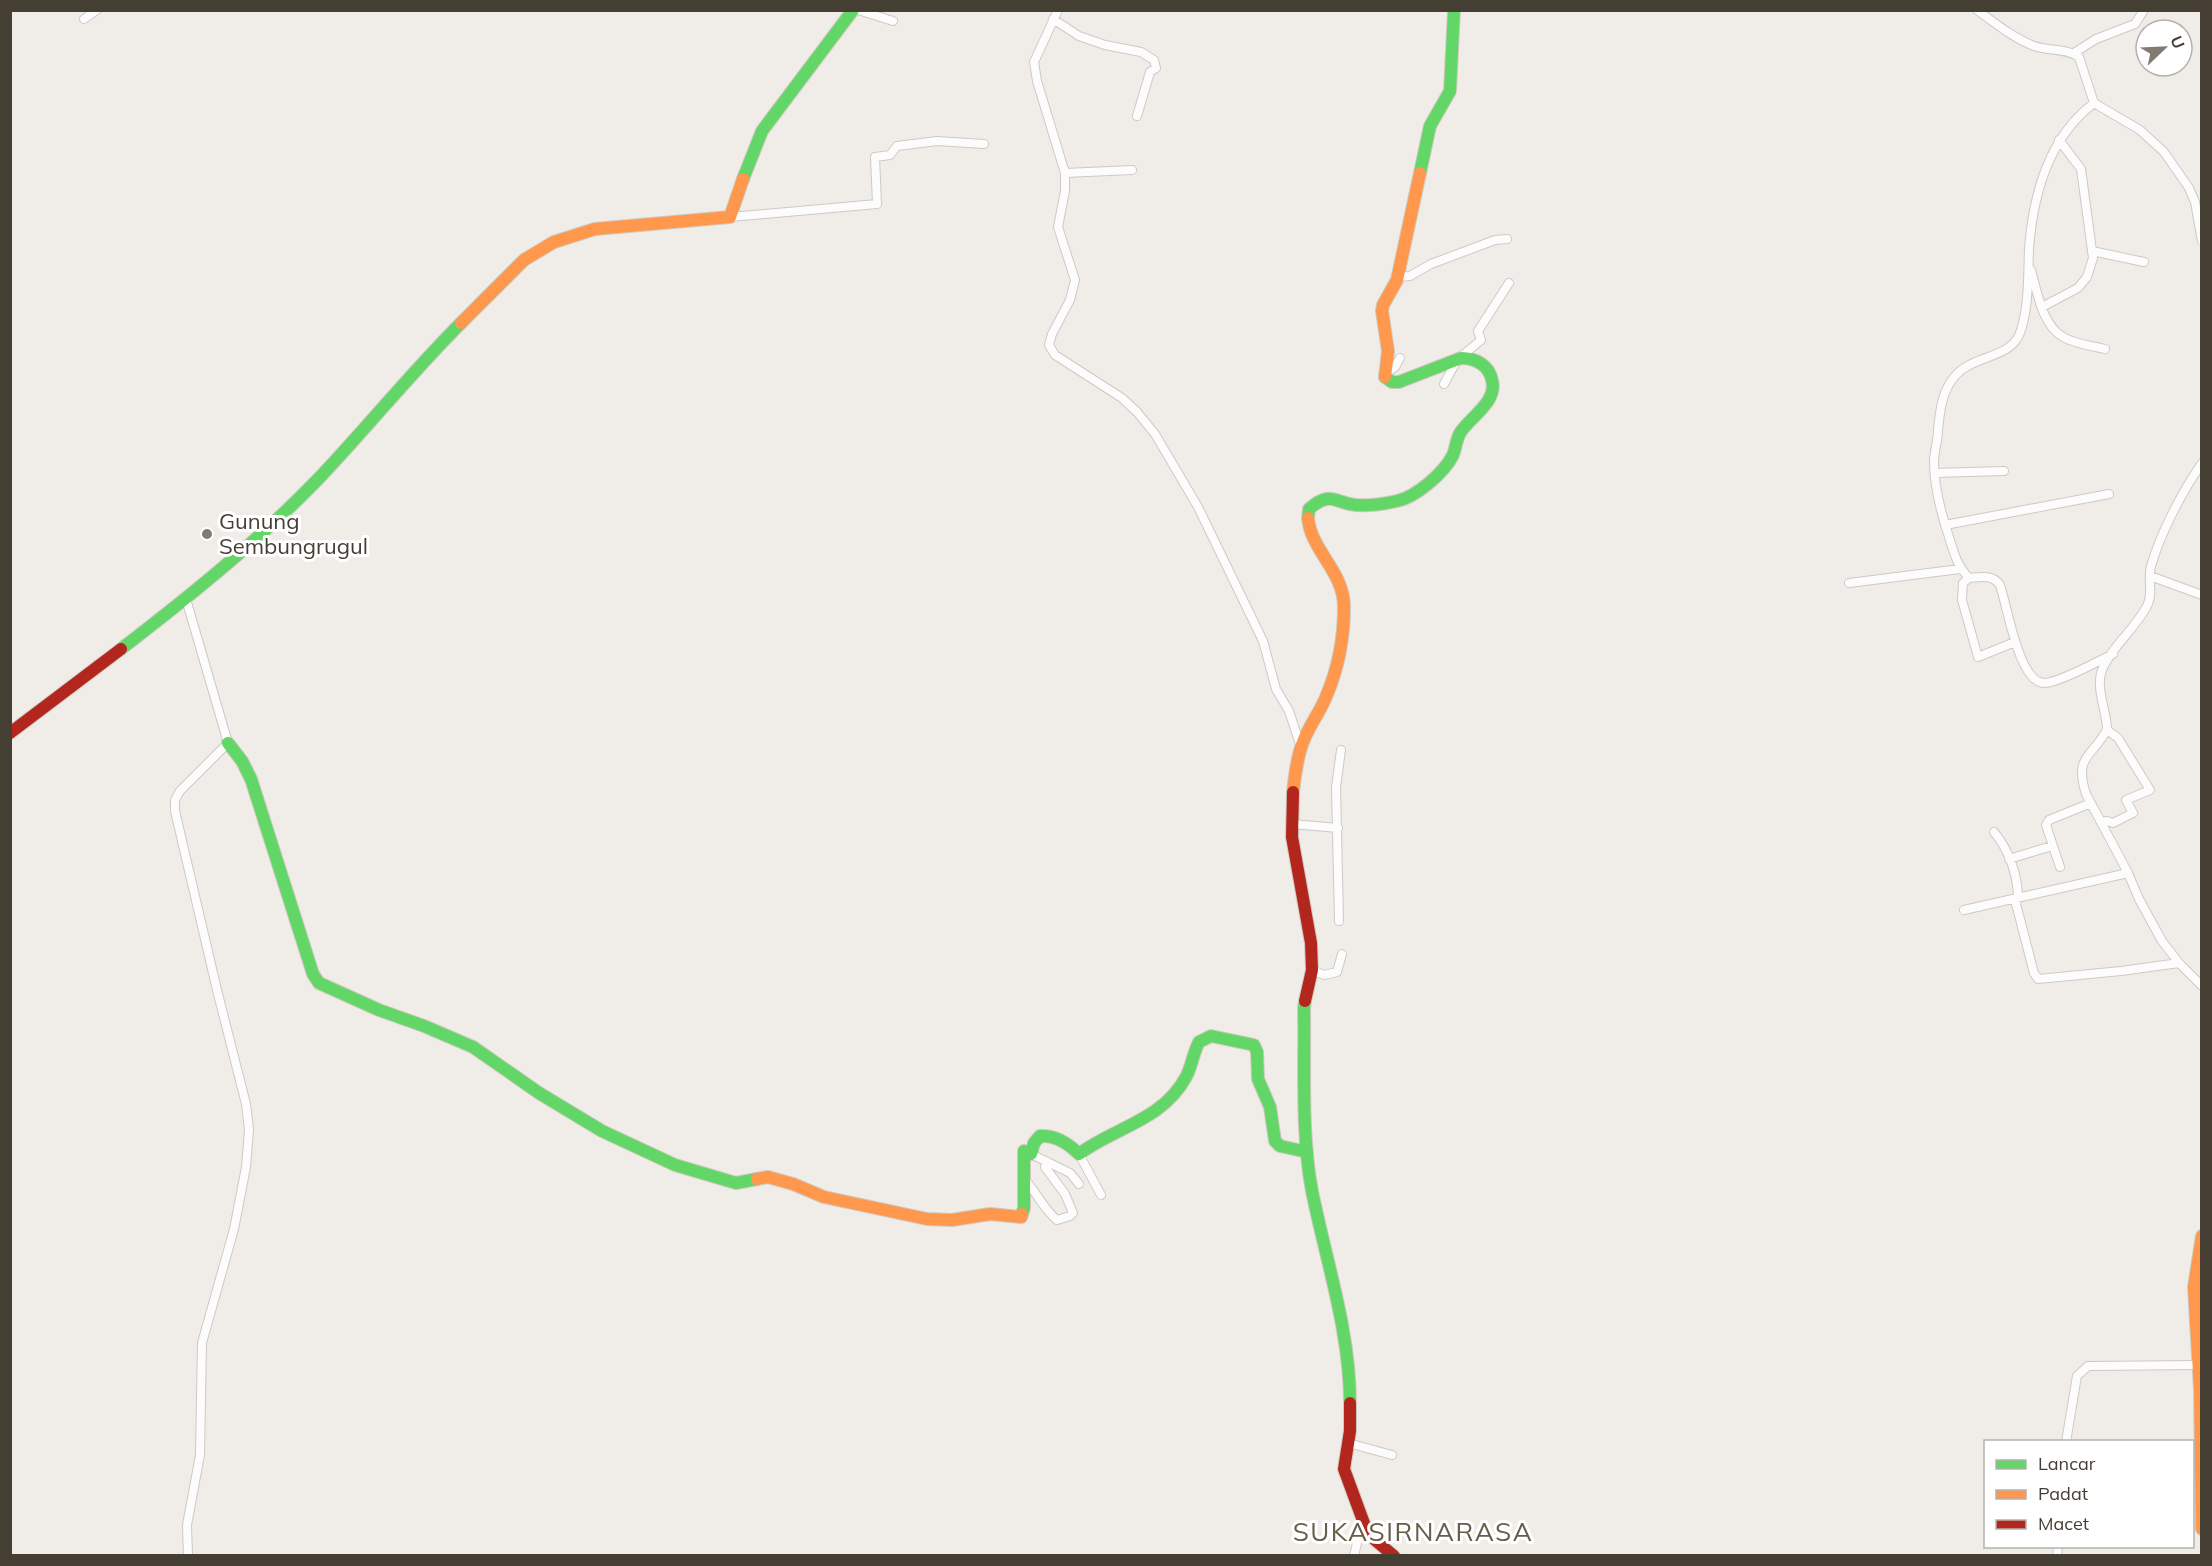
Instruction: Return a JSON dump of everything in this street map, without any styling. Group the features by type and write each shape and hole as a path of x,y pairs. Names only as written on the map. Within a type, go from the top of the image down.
{"street":[{"path":"84,19 97,10"},
{"path":"730,217 737,193 762,131 853,10"},
{"path":"858,10 893,21"},
{"path":"1058,10 1034,62 1037,81 1065,173 1065,191 1058,227 1074,271 1071,300 1050,340 1051,351 1122,398 1155,434 1198,507 1263,641 1276,689 1288,711 1301,747"},
{"path":"1394,1556 1375,1540 1365,1526 1344,1468 1350,1431 1350,1394 1340,1312 1312,1190 1307,1152 1304,1008 1312,970 1311,943 1292,837 1292,824 1301,747 1329,691 1339,654 1344,603 1333,567 1315,540 1308,522 1309,509 1313,505 1332,498 1363,506 1407,499 1416,494 1450,459 1459,435 1492,392 1493,380 1487,369 1474,359 1457,360 1396,382 1388,381 1385,374 1388,351 1383,305 1398,277 1430,126 1448,97 1452,84 1454,10"},
{"path":"1977,10 2030,44 2047,50 2074,53 2079,57 2094,103 2140,130 2164,152 2189,188 2202,241"},
{"path":"2074,53 2096,39 2135,24 2144,10"},
{"path":"1053,19 1079,36 1104,45 1142,52 1154,60 1156,68 1150,72 1137,116"},
{"path":"1969,578 1960,569 1937,491 1934,461 1944,395 1957,374 1970,364 2007,350 2018,340 2025,315 2034,215 2043,176 2059,140 2080,114 2094,103"},
{"path":"2042,307 2063,297 2083,283 2091,266 2092,251 2081,169 2059,140"},
{"path":"10,733 186,599 321,477 444,340 524,261 554,242 596,230 877,204 875,157 890,155 897,146 937,141 984,144"},
{"path":"1065,173 1132,170"},
{"path":"1398,277 1410,276 1431,264 1495,240 1507,239"},
{"path":"2092,251 2144,262"},
{"path":"2030,265 2042,307 2055,331 2061,336 2104,349"},
{"path":"1444,384 1457,360 1481,340 1478,331 1509,283"},
{"path":"1385,374 1395,367 1400,358"},
{"path":"2102,822 2112,823 2133,813 2126,800 2150,789 2118,738 2107,730 2100,683 2102,671 2128,630 2147,606 2151,594 2150,576 2154,557 2167,526 2202,463"},
{"path":"1935,473 2004,471"},
{"path":"1946,525 2109,494"},
{"path":"1850,583 1960,569"},
{"path":"2015,642 1978,657 1962,600 1963,583 1969,578 1988,576 1996,579 2000,585 2015,642 2027,672 2035,681 2043,684 2055,681 2114,654"},
{"path":"2150,576 2202,595"},
{"path":"186,599 228,743 242,761 251,779 313,974 323,986 473,1047 576,1116 639,1150 675,1165 736,1183 768,1177 793,1184 824,1197 927,1219 952,1220 990,1214 1021,1217 1024,1208 1022,1177 1024,1151 1070,1173 1079,1184"},
{"path":"2107,730 2082,763 2082,780 2091,803 2162,940 2179,963 2202,986"},
{"path":"188,1556 187,1525 200,1455 202,1343 234,1229 246,1167 249,1130 246,1104 214,978 175,804 180,791 228,743"},
{"path":"1339,921 1336,787 1341,750"},
{"path":"2060,867 2046,825 2049,820 2091,803"},
{"path":"1292,824 1338,828"},
{"path":"1994,832 2003,844 2018,885 2016,899 2034,973 2038,979 2179,963"},
{"path":"2009,859 2052,846"},
{"path":"1964,910 2128,873"},
{"path":"1312,970 1324,975 1337,972 1342,954"},
{"path":"1079,1154 1092,1143 1135,1124 1148,1115 1186,1078 1196,1046 1204,1038 1211,1036 1254,1045 1257,1052 1258,1079 1270,1107 1275,1141 1280,1146 1307,1152"},
{"path":"1031,1154 1036,1139 1044,1135 1051,1136 1072,1147 1079,1154 1101,1195"},
{"path":"1022,1177 1032,1186 1050,1215 1058,1220 1070,1216 1073,1212 1070,1202 1045,1167 1048,1162"},
{"path":"2202,1236 2194,1287 2202,1529"},
{"path":"2066,1440 2077,1376 2088,1366 2198,1365"},
{"path":"1348,1443 1392,1455"},
{"path":"1354,1556 1365,1526"}],"traffic: fast":[{"path":"743,179 762,131 853,10"},
{"path":"1420,173 1430,126 1450,91 1454,10"},
{"path":"121,649 225,566 299,498 461,323"},
{"path":"1308,518 1309,509 1323,500 1332,499 1356,505 1376,505 1404,499 1421,489 1449,462 1460,433 1482,409 1493,388 1485,366 1466,358 1399,382 1392,382 1385,377"},
{"path":"228,743 242,761 251,779 313,974 319,983 379,1010 473,1047 539,1093 602,1131 675,1165 736,1183 757,1179"},
{"path":"1305,1001 1306,1147 1312,1191 1342,1323 1350,1403"},
{"path":"1022,1214 1024,1208 1024,1151 1031,1154 1034,1143 1040,1136 1046,1136 1061,1140 1079,1154 1151,1114 1176,1092 1188,1073 1199,1042 1211,1036 1254,1045 1257,1052 1258,1079 1270,1107 1275,1141 1280,1146 1307,1152"}],"traffic: slow":[{"path":"1385,377 1388,351 1383,305 1397,280 1420,173"},
{"path":"461,323 524,260 554,242 595,229 730,217 743,179"},
{"path":"1293,792 1301,748 1308,730 1324,703 1334,675 1340,653 1344,618 1343,594 1315,541 1308,518"},
{"path":"757,1179 768,1177 793,1184 824,1197 927,1219 952,1220 990,1214 1021,1217 1022,1214"},
{"path":"2202,1236 2194,1287 2200,1390 2202,1529"}],"traffic: jam":[{"path":"10,733 121,649"},
{"path":"1293,792 1292,837 1311,943 1312,970 1305,1001"},
{"path":"1350,1403 1350,1431 1344,1469 1365,1526 1375,1540 1394,1556"}],"place":[{"name":"Gunung Sembungrugul","path":"207,534"}],"district":[{"name":"SUKASIRNARASA","path":"1413,1531"}]}
